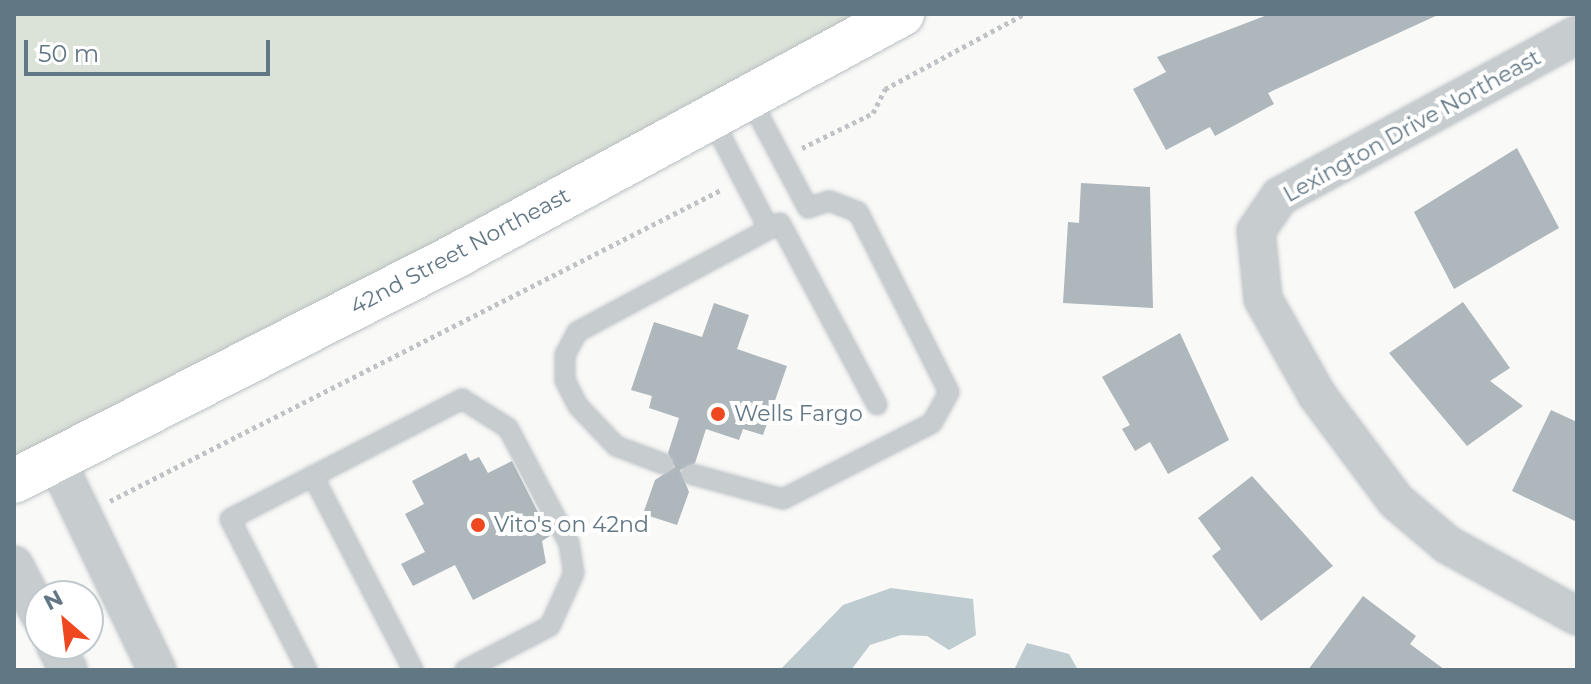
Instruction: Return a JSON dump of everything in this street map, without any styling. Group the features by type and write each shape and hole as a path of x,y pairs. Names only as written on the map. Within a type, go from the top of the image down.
{"main road":[{"name":"42nd Street Northeast","path":"14,481 902,14"}],"street":[{"name":"Lexington Drive Northeast","path":"1577,35 1280,196 1256,231 1263,299 1317,395 1396,501 1448,545 1577,616"},
{"path":"56,460 157,670"},
{"path":"14,565 24,584"}],"lane":[{"path":"749,97 808,208"},
{"path":"711,117 877,405"},
{"path":"664,464 616,446 578,406 565,380 565,355 577,332 808,208 829,201 858,212 947,378 945,409 932,423 783,499 691,474"},
{"path":"307,670 230,519 462,399 508,428 569,543 574,573 550,626 465,670"},
{"path":"313,476 413,670"}],"path":[{"path":"797,151 873,113 885,89 1024,14"},
{"path":"105,503 734,183"}],"shaded area":[{"path":"14,14 902,14 14,481"},
{"path":"891,588 973,599 976,635 949,650 927,636 901,635 870,645 851,670 780,670 843,605"},
{"path":"1027,643 1069,654 1078,670 1014,670"}],"building":[{"path":"1270,14 1440,14 1268,93 1274,104 1215,136 1210,127 1166,150 1133,89 1166,72 1157,57"},
{"path":"1517,148 1559,228 1454,289 1414,212"},
{"path":"1081,183 1150,187 1153,308 1063,303 1068,222 1079,223"},
{"path":"1463,302 1510,368 1490,381 1523,406 1467,446 1389,353"},
{"name":"Wells Fargo","path":"714,303 749,315 737,349 787,366 763,435 743,429 739,440 706,429 695,463 680,470 689,492 677,525 643,514 655,480 675,467 668,453 679,418 649,408 652,396 631,390 654,322 702,337"},
{"path":"1180,333 1229,440 1168,474 1150,442 1135,451 1122,429 1130,425 1102,377"},
{"path":"1551,410 1577,422 1577,522 1512,491"},
{"name":"Vito's on 42nd","path":"466,453 470,461 479,457 488,473 512,461 550,536 542,541 546,563 473,600 455,565 413,586 401,564 425,552 405,514 424,504 412,481"},
{"path":"1252,476 1333,566 1261,621 1212,556 1221,549 1198,518"},
{"path":"1363,596 1416,636 1410,644 1445,670 1308,670"}],"place":[{"name":"Wells Fargo","path":"718,414"},
{"name":"Vito's on 42nd","path":"478,525"}]}
